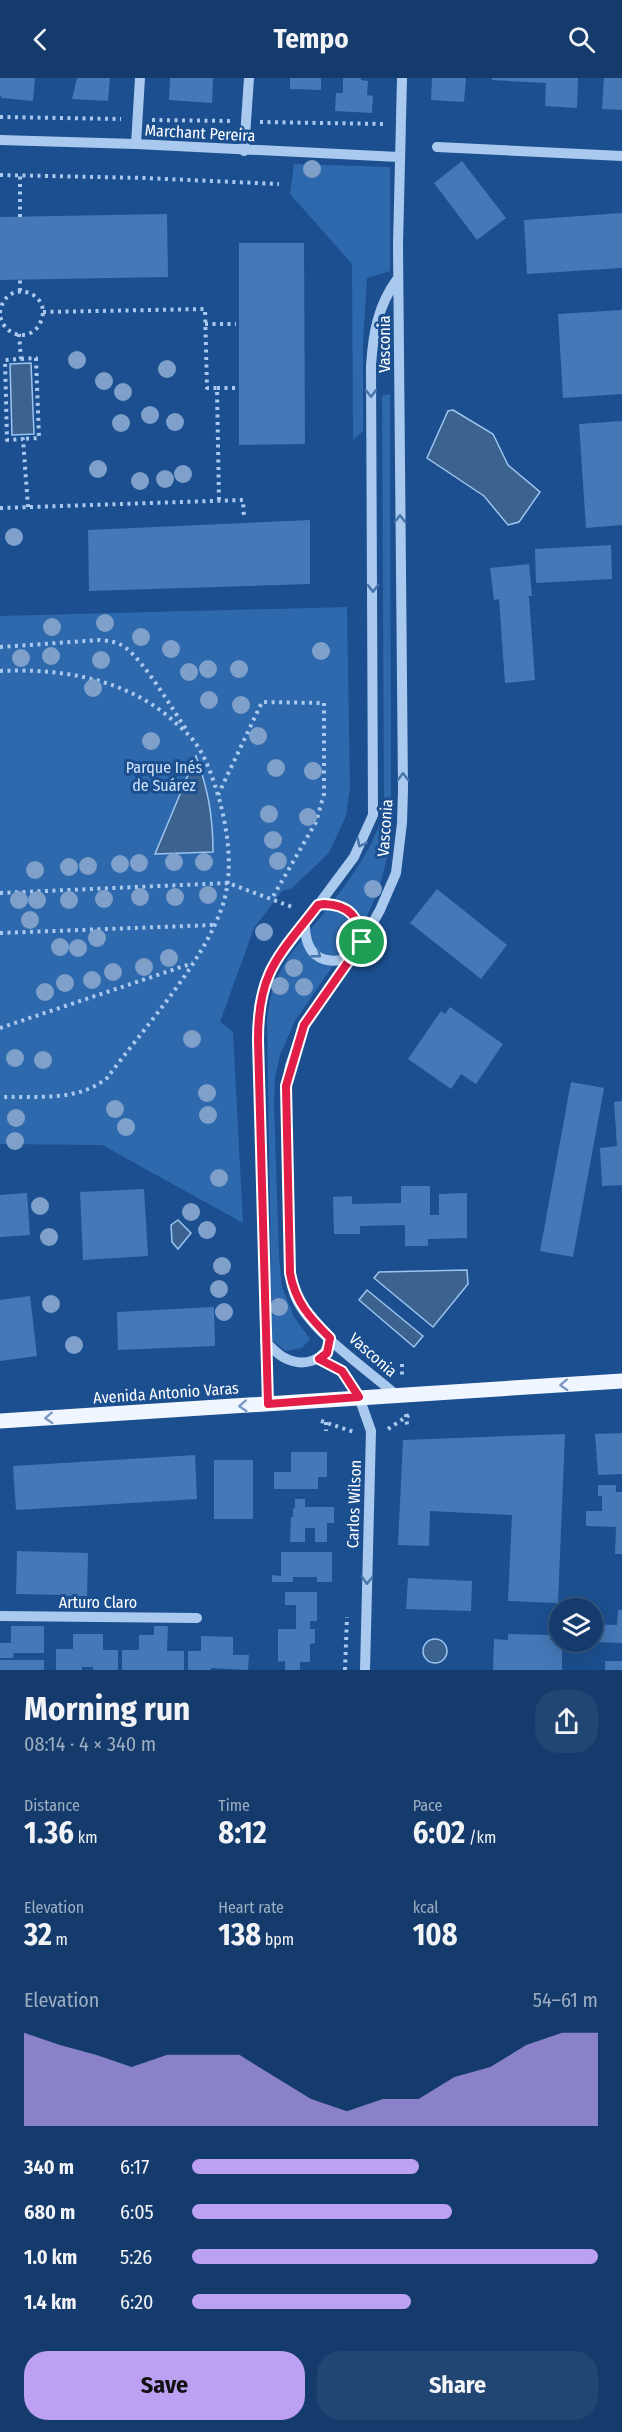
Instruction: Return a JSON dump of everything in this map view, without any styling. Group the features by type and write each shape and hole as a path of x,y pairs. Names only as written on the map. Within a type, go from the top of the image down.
{"main road":[{"name":"Avenida Antonio Varas","path":"0,1421 359,1397 399,1388 622,1381"}],"street":[{"path":"136,144 140,78"},
{"path":"244,151 249,78"},
{"name":"Vasconia","path":"399,1388 330,1338 303,1310 292,1288 286,1086 304,1025 362,942 380,910 396,873 402,823 398,277 402,78"},
{"name":"Marchant Pereira","path":"0,140 399,157"},
{"path":"437,147 622,156"},
{"name":"Vasconia","path":"268,1404 259,1007 270,970 358,850 370,825 375,806 371,366 378,316 385,295 398,277"},
{"path":"318,905 339,906 353,915 358,922 362,942"},
{"path":"308,917 306,939 314,954 329,961 352,957"},
{"name":"Vasconia","path":"319,1359 327,1353 330,1338"},
{"path":"265,1341 276,1353 291,1361 319,1359"},
{"name":"Carlos Wilson","path":"319,1359 342,1371 359,1397 371,1436 365,1670"},
{"name":"Arturo Claro","path":"0,1616 197,1618"}],"path":[{"path":"0,117 400,125"},
{"path":"0,176 144,178 279,184"},
{"path":"20,176 20,217"},
{"path":"20,280 20,291"},
{"path":"20,291 38,299 43,312 42,319 34,331 19,334 4,326 0,314 3,301 14,292 20,291"},
{"path":"43,312 205,309 207,388 235,388"},
{"path":"205,324 236,324"},
{"path":"19,334 21,359"},
{"path":"36,358 39,438 23,439 7,440 4,360 36,358"},
{"path":"217,388 219,501"},
{"path":"23,439 28,507"},
{"path":"0,508 243,500 244,519"},
{"path":"0,647 100,640 116,642 125,647 136,658 196,743 212,775 228,847 228,883 223,903 194,963 106,1078 88,1090 64,1095 0,1097"},
{"path":"0,671 53,672 97,679 154,704 196,743"},
{"path":"218,795 262,702 324,703 324,794 316,822 272,900"},
{"path":"0,893 228,883 308,917"},
{"path":"0,933 213,926"},
{"path":"0,1028 194,963"},
{"path":"399,1388 402,1364"}],"green space":[{"path":"294,164 390,167 390,271 367,278 363,343 363,431 353,440 352,264 290,194"},
{"path":"390,394 391,805 389,850 379,889 367,916 295,1021 280,1055 275,1078 279,1257 282,1287 294,1317 310,1339 302,1348 286,1351 272,1340 267,1019 272,992 280,972 362,861 375,835 384,808 382,396"},
{"name":"Parque Inés de Suárez","path":"347,607 350,788 346,816 329,853 292,888 282,891 254,928 220,1022 233,1032 243,1223 102,1145 0,1144 0,616"}],"shaded area":[{"path":"31,363 34,434 12,435 10,364"},
{"path":"453,410 493,434 508,465 540,492 519,522 508,525 484,496 427,458 448,411"},
{"path":"196,756 209,803 213,852 155,854"},
{"path":"178,1220 191,1233 178,1249 172,1242 171,1225"},
{"path":"467,1270 468,1284 433,1327 374,1278 379,1272"},
{"path":"367,1290 423,1336 414,1347 359,1300"},
{"path":"435,1639 444,1642 447,1651 444,1660 435,1663 426,1660 423,1651 426,1642"}],"building":[{"path":"0,78 35,78 33,101 2,98"},
{"path":"77,78 110,78 108,101 72,99"},
{"path":"170,78 213,78 212,103 169,100"},
{"path":"290,78 321,78 321,90 290,89"},
{"path":"343,78 361,78 361,80 368,81 367,95 373,96 372,113 335,111 336,93 343,93"},
{"path":"432,78 466,78 464,102 431,100"},
{"path":"492,78 578,78 577,108 545,106 546,83 492,80"},
{"path":"604,78 622,78 622,110 602,109"},
{"path":"462,161 506,218 477,240 434,183"},
{"path":"622,213 622,268 527,274 524,220"},
{"path":"167,214 168,277 0,280 0,217"},
{"path":"239,243 304,243 305,444 239,445"},
{"path":"622,310 622,394 563,398 558,314"},
{"path":"622,421 622,525 586,528 579,424"},
{"path":"310,520 310,584 89,591 88,530"},
{"path":"611,545 612,579 536,583 535,549"},
{"path":"529,564 532,596 527,596 529,597 535,680 505,683 499,599 494,600 490,568"},
{"path":"437,889 507,945 481,979 410,923"},
{"path":"450,1007 503,1044 476,1084 461,1074 451,1089 408,1059 441,1011 445,1014"},
{"path":"571,1082 604,1088 573,1257 540,1251"},
{"path":"622,1101 622,1185 602,1186 600,1148 617,1146 614,1102"},
{"path":"401,1186 430,1186 430,1215 439,1215 439,1194 467,1193 467,1238 428,1239 428,1246 405,1246 405,1225 360,1226 360,1234 334,1234 333,1197 352,1196 352,1204 401,1203"},
{"path":"144,1189 148,1256 83,1260 80,1192"},
{"path":"27,1193 30,1235 0,1237 0,1195"},
{"path":"30,1296 37,1356 0,1361 0,1300"},
{"path":"214,1307 215,1346 118,1350 117,1312"},
{"path":"622,1433 622,1474 598,1475 595,1434"},
{"path":"565,1434 558,1598 549,1598 549,1603 508,1601 512,1515 430,1511 429,1546 398,1545 403,1440"},
{"path":"291,1452 327,1452 327,1477 318,1477 318,1489 274,1489 274,1472 291,1472"},
{"path":"195,1455 197,1499 16,1510 13,1466"},
{"path":"214,1460 253,1460 253,1519 214,1519"},
{"path":"598,1485 616,1485 616,1492 622,1492 622,1554 615,1554 616,1527 586,1526 586,1511 602,1511 602,1496 598,1496"},
{"path":"295,1499 305,1499 305,1507 334,1507 334,1523 327,1523 327,1542 315,1542 315,1528 305,1528 305,1542 290,1542 291,1517 293,1517 293,1508 295,1509"},
{"path":"17,1551 88,1553 87,1601 66,1600 66,1595 16,1594"},
{"path":"281,1552 332,1552 332,1582 317,1582 317,1577 293,1577 293,1582 272,1582 272,1575 281,1576"},
{"path":"408,1578 472,1581 471,1611 406,1609"},
{"path":"285,1592 317,1592 317,1621 310,1621 310,1629 315,1629 315,1643 310,1644 310,1662 300,1662 300,1670 285,1670 285,1661 278,1662 278,1629 296,1629 296,1605 285,1605"},
{"path":"618,1610 622,1610 622,1643 603,1642 603,1624 617,1625"},
{"path":"11,1626 44,1626 44,1653 14,1653 13,1658 0,1658 0,1643 11,1643"},
{"path":"154,1626 168,1626 167,1651 184,1651 184,1670 122,1670 122,1650 139,1650 139,1635 154,1635"},
{"path":"73,1634 103,1634 103,1650 118,1650 118,1670 93,1670 93,1667 82,1667 82,1670 56,1670 56,1649 73,1649"},
{"path":"508,1634 549,1635 549,1652 562,1652 562,1670 493,1670 494,1639 508,1640"},
{"path":"201,1636 233,1637 233,1655 249,1655 248,1670 211,1668 211,1670 188,1670 188,1651 201,1651"},
{"path":"0,1660 44,1660 44,1670 0,1670"},
{"path":"605,1661 622,1661 622,1670 605,1670"}],"route":[{"path":"331,904 346,909 358,922 362,942 304,1025 290,1066 286,1086 292,1288 303,1310 330,1338 327,1353 319,1359 342,1371 359,1397 268,1404 259,1007 270,970 318,905 331,904"}]}
